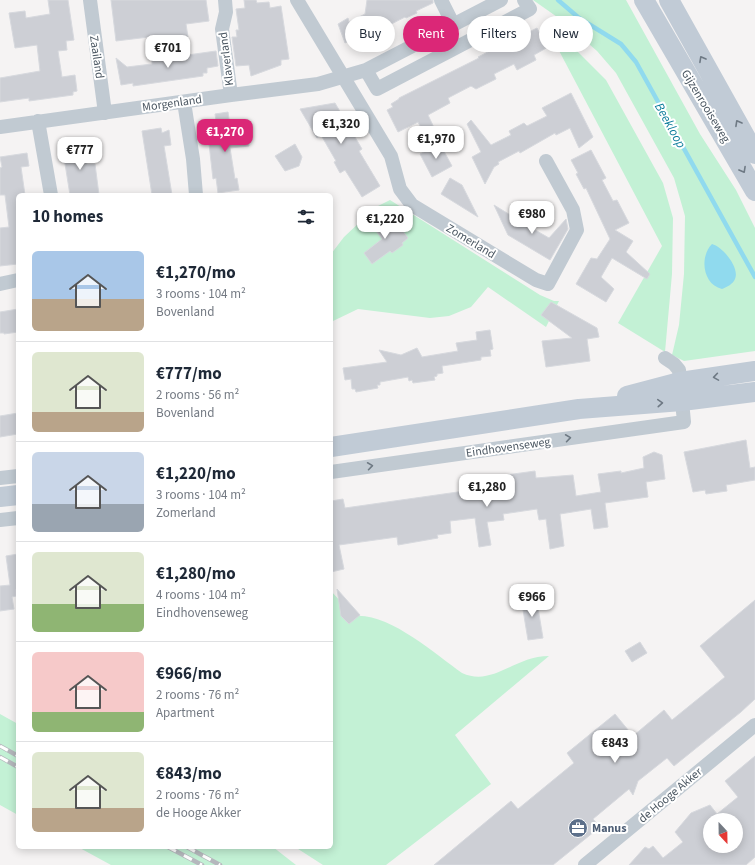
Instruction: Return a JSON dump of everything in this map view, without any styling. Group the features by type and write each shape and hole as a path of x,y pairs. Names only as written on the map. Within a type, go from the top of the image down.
{"main road":[{"name":"Gijzenrooiseweg","path":"644,0 755,191"},
{"name":"Gijzenrooiseweg","path":"669,0 755,154"},
{"path":"333,447 681,392 755,371"},
{"path":"681,392 755,392"},
{"path":"0,497 16,495"}],"street":[{"name":"Zaailand","path":"90,0 105,113"},
{"name":"Klaverland","path":"225,0 226,12 222,29 230,95"},
{"name":"Zomerland","path":"297,0 391,156 400,188 412,205 536,280 548,284 577,230 573,210 546,161"},
{"path":"441,0 449,16"},
{"name":"Morgenland","path":"459,21 501,0"},
{"path":"366,70 377,89 530,9 524,0"},
{"name":"Morgenland","path":"0,127 318,84 366,70 403,50"},
{"path":"184,102 193,159 196,193"},
{"path":"38,121 51,193"},
{"path":"0,284 16,280"},
{"path":"665,358 674,364 679,370 681,392"},
{"name":"Eindhovenseweg","path":"333,472 684,422 681,392"},
{"path":"0,478 16,476"},
{"path":"0,520 16,518"},
{"name":"de Hooge Akker","path":"585,865 755,725"}],"green space":[{"path":"533,0 626,0 700,134 736,190 755,228 755,351 684,361 672,355 679,325 684,274 685,216 674,178 616,73 593,48 593,16 556,16"},
{"path":"560,52 578,52 606,80 663,183 673,218 672,274 665,352 618,323 662,246"},
{"path":"390,200 540,295 554,301 559,301 546,327 488,287 471,307 449,316 430,318 358,309 333,321 333,251 344,237 376,207"},
{"path":"333,593 354,616 367,616 381,620 396,627 424,645 462,673 473,676 484,676 494,674 536,657 549,656 455,735 491,784 386,865 323,865 298,849 333,849"},
{"path":"0,714 16,723 16,814 0,805"},
{"path":"82,849 276,849 296,865 111,865"}],"water":[{"path":"712,244 721,249 730,258 735,269 736,274 734,281 722,289 711,282 705,270 705,256"}],"building":[{"path":"48,0 68,0 74,40 66,41 67,50 58,51 62,77 75,75 77,91 73,92 73,95 29,101 29,98 0,102 0,78 40,71 37,45 15,48 9,13 25,11 26,18 50,14"},
{"path":"111,0 206,0 209,21 186,24 188,37 150,41 149,37 116,41"},
{"path":"244,0 256,0 257,3 269,2 270,8 281,6 289,59 281,60 281,65 251,76 249,65 236,66 232,37 237,37 236,30 239,30 236,9 245,8"},
{"path":"367,0 433,0 433,3 416,11 417,13 410,16 403,16 403,18 395,22 395,16 361,16 365,14"},
{"path":"345,20 345,43 338,24"},
{"path":"537,28 539,32 539,52 534,55 536,60 517,70 514,64 494,74 496,79 476,89 471,86 448,98 450,103 428,115 437,134 427,139 418,122 398,132 387,110 393,107 391,104 399,98 479,58 478,57 488,52 531,52 531,31"},
{"path":"216,51 218,66 207,68 207,73 203,73 203,76 133,86 133,83 121,85 116,58 127,67 152,64 152,60"},
{"path":"571,93 593,137 579,148 570,128 556,135 555,133 520,153 519,151 498,162 499,164 494,167 485,184 472,157 481,152 467,124 471,120 491,145 511,135 509,131 524,123 527,126 547,116 542,108"},
{"path":"335,103 362,149 359,151 380,186 362,197 345,170 340,173 334,162 336,161 321,135 317,138 300,109"},
{"path":"228,112 231,132 247,132 249,146 230,148 235,179 237,178 239,190 218,193 216,178 213,179 208,135 218,134 215,114"},
{"path":"161,128 162,133 169,130 171,145 164,146 172,193 152,193 142,131"},
{"path":"84,142 87,164 95,164 99,193 70,193 62,145"},
{"path":"295,144 302,157 299,166 285,171 275,156"},
{"path":"440,144 452,166 432,177 420,154"},
{"path":"591,150 606,178 602,180 613,201 617,200 629,223 615,230 633,241 626,252 650,274 647,279 612,258 601,277 614,289 606,302 576,284 591,258 597,259 610,239 586,188 584,189 576,174 578,173 571,160"},
{"path":"27,153 29,166 21,167 25,193 16,193 16,264 0,266 0,228 9,227 5,195 0,195 0,168 2,167 0,157"},
{"path":"450,178 462,185 478,217 441,194"},
{"path":"494,205 520,221 523,218 532,223 530,227 549,238 566,219 568,229 550,260 508,235"},
{"path":"382,215 393,231 400,227 408,238 402,243 403,245 392,253 390,251 372,264 364,253 382,239 370,223"},
{"path":"551,302 597,328 599,337 587,339 590,361 546,367 542,341 572,338 541,315"},
{"path":"16,309 16,332 0,333 0,312"},
{"path":"490,330 493,349 490,350 491,356 481,357 481,360 442,366 443,373 437,374 437,376 434,377 435,380 413,383 412,380 409,381 408,377 380,382 380,385 377,385 378,388 356,392 355,389 352,389 351,379 345,380 343,368 387,362 379,350 401,355 417,348 422,357 458,351 456,343 477,340 476,332"},
{"path":"16,413 16,434 0,437 0,416"},
{"path":"746,440 750,468 755,467 755,480 726,485 727,491 706,494 705,490 693,492 684,452"},
{"path":"654,452 662,455 665,479 646,482 648,497 605,503 608,527 594,529 591,509 560,514 564,546 550,549 546,519 539,520 537,509 503,514 504,520 487,522 491,545 479,547 475,518 450,521 451,533 437,535 438,538 398,545 397,537 339,545 344,569 333,572 333,501 343,499 345,508 507,485 506,475 535,471 536,478 573,475 576,496 601,492 598,474 621,471 621,473 644,468 643,457"},
{"path":"16,554 16,596 12,597 14,609 0,611 0,586 10,585 6,556"},
{"path":"337,589 360,615 349,624 341,616"},
{"path":"536,596 543,638 528,640 521,598"},
{"path":"755,600 755,699 741,712 674,766 667,758 638,781 633,795 629,789 593,819 600,827 553,865 434,865 511,801 518,809 574,763 567,753 615,714 633,736 664,710 672,720 725,677 700,646"},
{"path":"640,642 647,653 632,662 625,651"},
{"path":"755,756 755,857 746,865 629,865 645,847 649,849 653,846 663,858 683,842 675,832 691,813 710,805 716,813 703,813 703,853 743,853 743,813 718,813 738,797 725,781"}],"waterway":[{"name":"Beekloop","path":"558,0 579,18 621,44 636,62 755,277"}],"railway":[{"path":"0,746 16,755"},
{"path":"0,757 16,766"},
{"path":"172,849 202,865"},
{"path":"191,849 220,865"}],"place":[{"name":"Manus","path":"578,828"}]}
